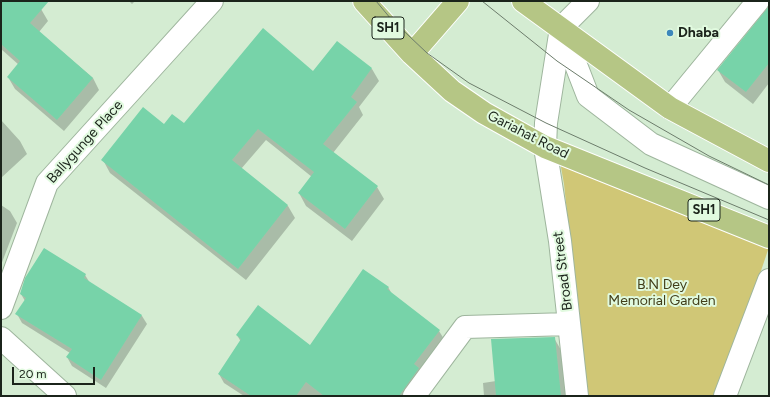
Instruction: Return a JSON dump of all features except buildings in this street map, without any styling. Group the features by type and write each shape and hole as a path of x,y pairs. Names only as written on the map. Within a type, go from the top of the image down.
{"main road":[{"name":"Gariahat Road","path":"364,1 412,54 452,91 484,113 545,147 769,237"},
{"path":"412,54 458,1"},
{"path":"523,1 617,71 670,108 769,161"}],"street":[{"name":"Ballygunge Place","path":"1,308 46,183 212,1"},
{"path":"588,1 561,28 588,96 651,144 769,198"},
{"path":"670,108 758,1"},
{"name":"Broad Street","path":"561,28 546,123 545,147 560,241 577,396"},
{"path":"725,396 769,280"},
{"path":"414,396 465,327 569,324"},
{"path":"1,338 66,396"}],"green space":[{"name":"B.N Dey Memorial Garden","path":"559,156 769,247 719,396 586,396 564,184"}],"tram line":[{"path":"376,1 391,19 427,53 469,83 546,123 645,168 769,220"},
{"path":"482,1 557,61 629,110 709,156 769,185"}],"place":[{"name":"Dhaba","path":"670,33"}]}
